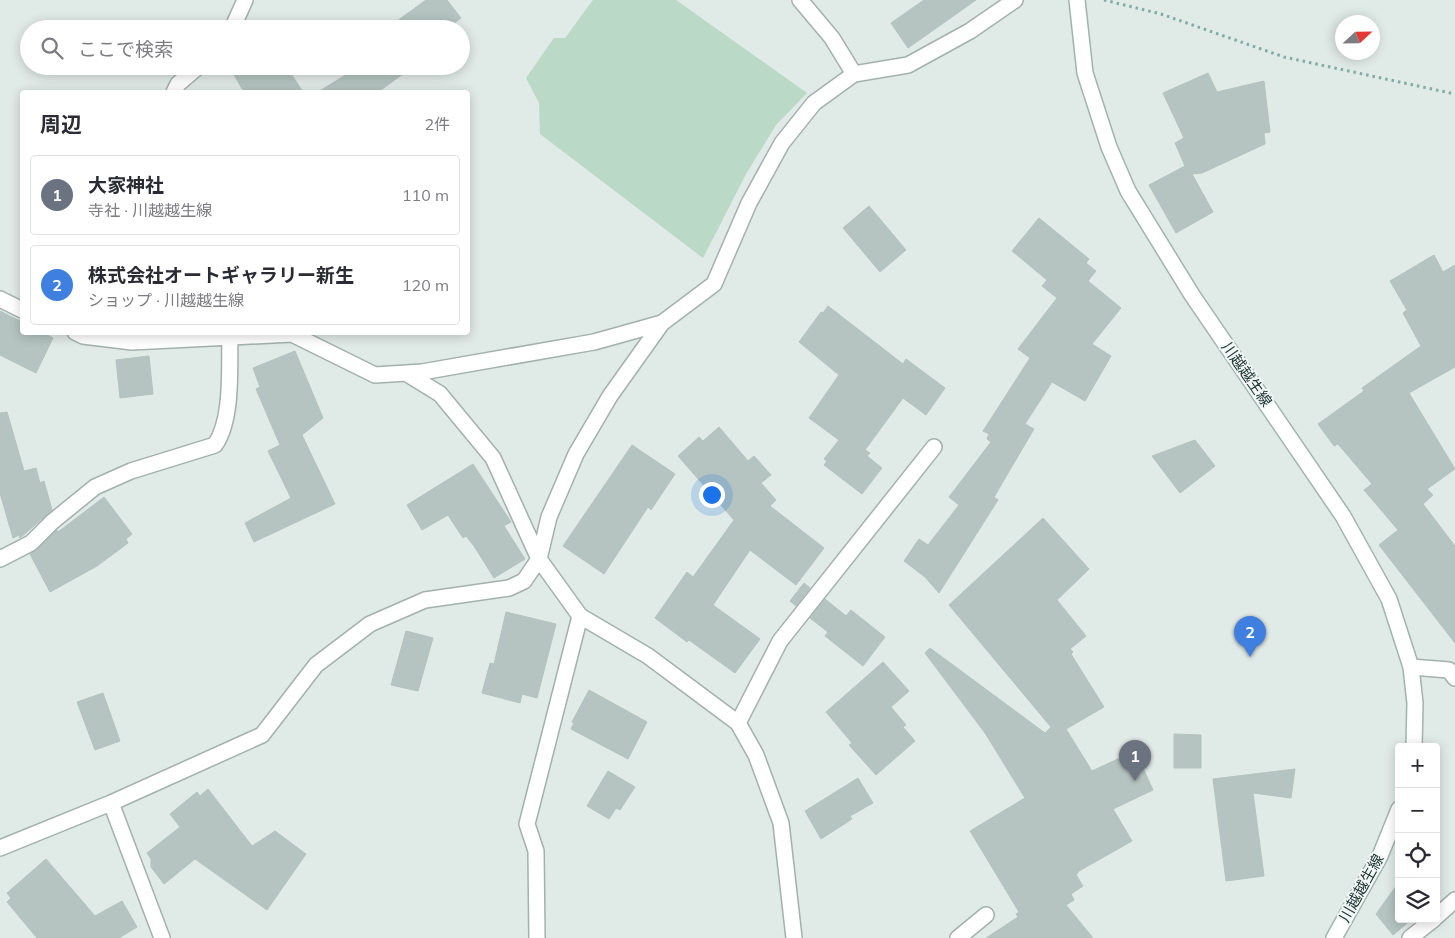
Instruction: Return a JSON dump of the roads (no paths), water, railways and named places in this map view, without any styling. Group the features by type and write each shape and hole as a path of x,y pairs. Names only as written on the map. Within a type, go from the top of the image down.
{"street":[{"path":"236,20 244,0"},
{"path":"800,0 832,38 854,74"},
{"path":"0,848 110,803 262,735 316,665 370,624 425,600 509,588 524,581 540,559 549,517 576,454 610,396 662,323 714,284 749,203 782,143 814,104 854,74 908,65 970,31 1015,0"},
{"name":"川越越生線","path":"1077,0 1085,73 1109,147 1128,191 1192,295 1315,475 1366,555 1389,599 1411,667 1415,703 1414,743"},
{"path":"175,90 178,84 188,75"},
{"path":"0,299 20,309"},
{"path":"294,335 375,374 406,373 594,342 662,323"},
{"path":"81,335 132,342 198,336 230,338 276,335"},
{"path":"0,559 31,543 52,522 95,487 131,471 215,445 221,436 227,404 230,338"},
{"path":"406,373 440,394 493,458 540,559 580,616 648,656 738,723 756,754 781,823 794,938"},
{"path":"738,723 780,641 934,447"},
{"path":"537,938 536,850 526,824 580,616"},
{"path":"1411,667 1453,671"},
{"path":"110,803 162,938"},
{"name":"川越越生線","path":"1334,938 1380,856 1395,819"},
{"path":"1440,914 1455,900"},
{"path":"958,938 986,915"},
{"path":"1410,938 1429,923"}],"place":[{"name":"株式会社オートギャラリー新生","path":"1250,657"},
{"name":"大家神社","path":"1135,781"}]}
